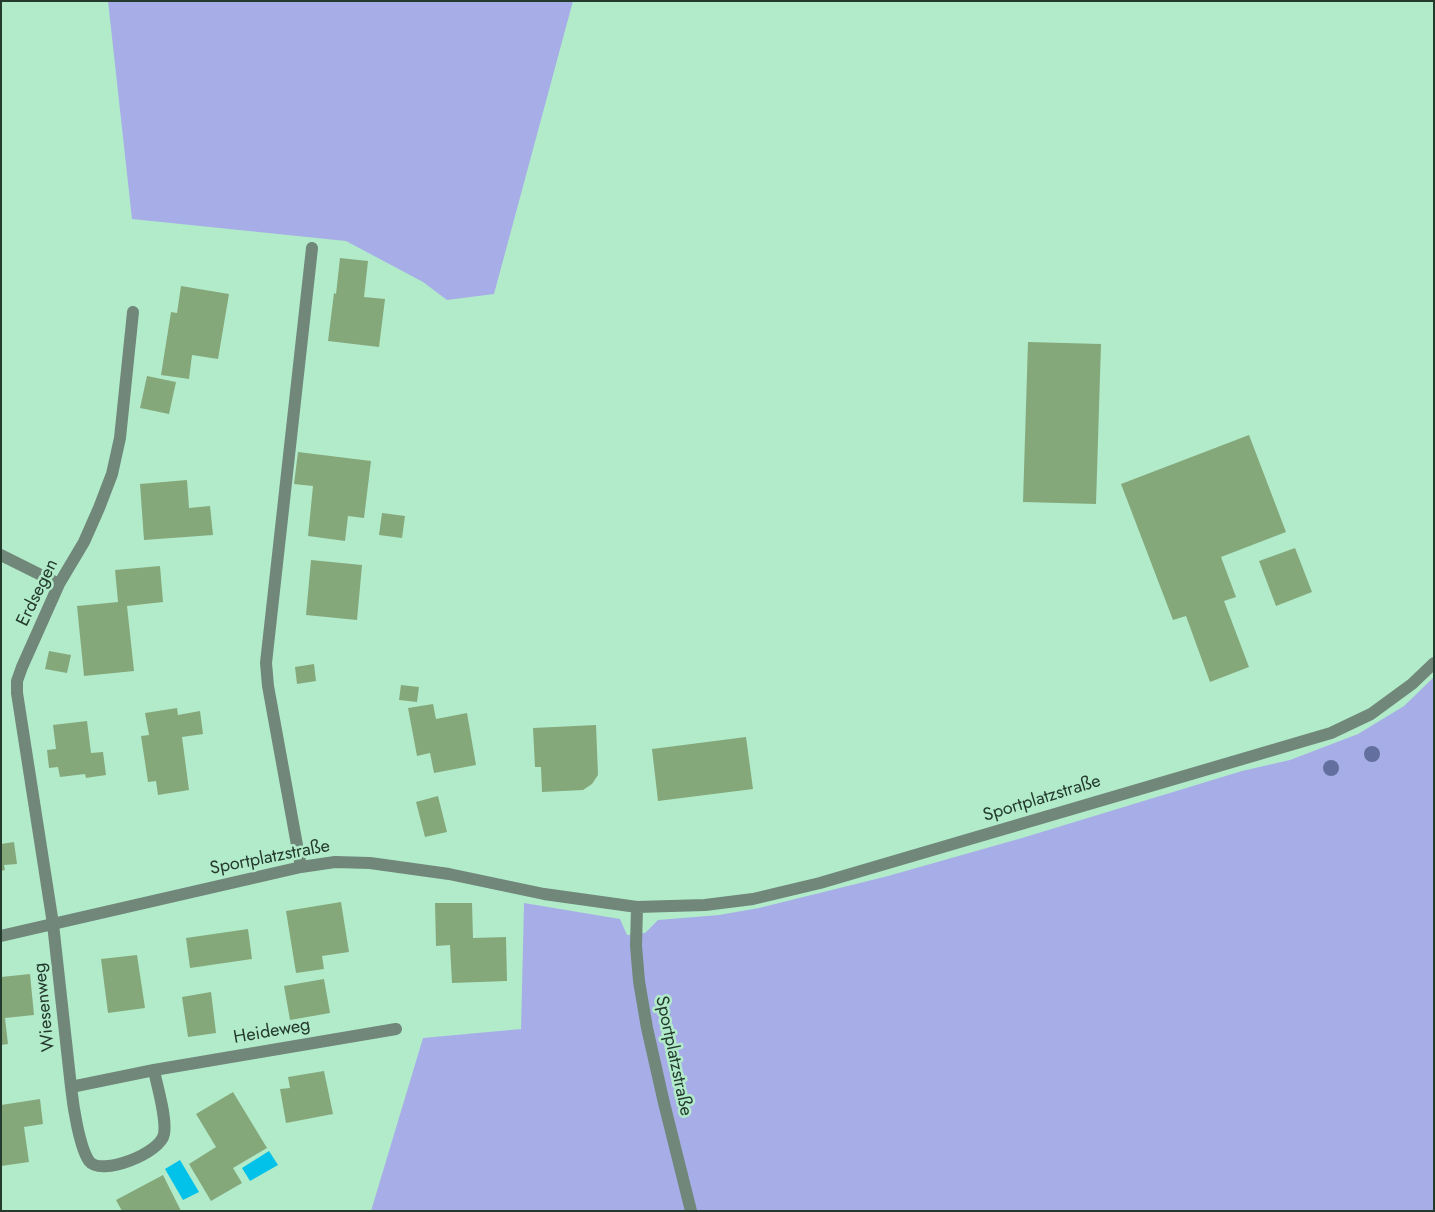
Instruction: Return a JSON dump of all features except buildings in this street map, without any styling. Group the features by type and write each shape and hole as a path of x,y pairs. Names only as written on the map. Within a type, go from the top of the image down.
{"street":[{"path":"301,866 268,686 266,663 312,248"},
{"name":"Erdsegen","path":"53,924 17,693 17,682 59,584 84,542 112,474 120,438 133,312"},
{"path":"1,555 59,584"},
{"name":"Sportplatzstraße","path":"1,936 301,866 335,862 370,863 449,874 544,894 637,907 706,905 753,899 820,883 1331,733 1370,714 1412,684 1434,663"},
{"name":"Sportplatzstraße","path":"637,907 636,946 639,981 647,1028 691,1211"},
{"name":"Wiesenweg","path":"53,924 73,1108 83,1145 90,1161 95,1166 107,1166 125,1162 144,1154 158,1145 164,1136 165,1123 154,1070"},
{"name":"Heideweg","path":"154,1070 396,1029"},
{"path":"71,1087 154,1070"}],"shaded area":[{"path":"108,1 573,1 494,294 447,300 423,282 346,241 132,219"},
{"path":"1434,677 1434,1211 371,1211 423,1038 521,1029 524,903 620,919 627,935 645,933 658,920 719,915 759,908 888,876 1022,838 1242,771 1290,760 1358,734 1404,706"},
{"path":"269,1151 278,1165 250,1181 242,1168"},
{"path":"180,1160 199,1192 183,1200 165,1169"}]}
